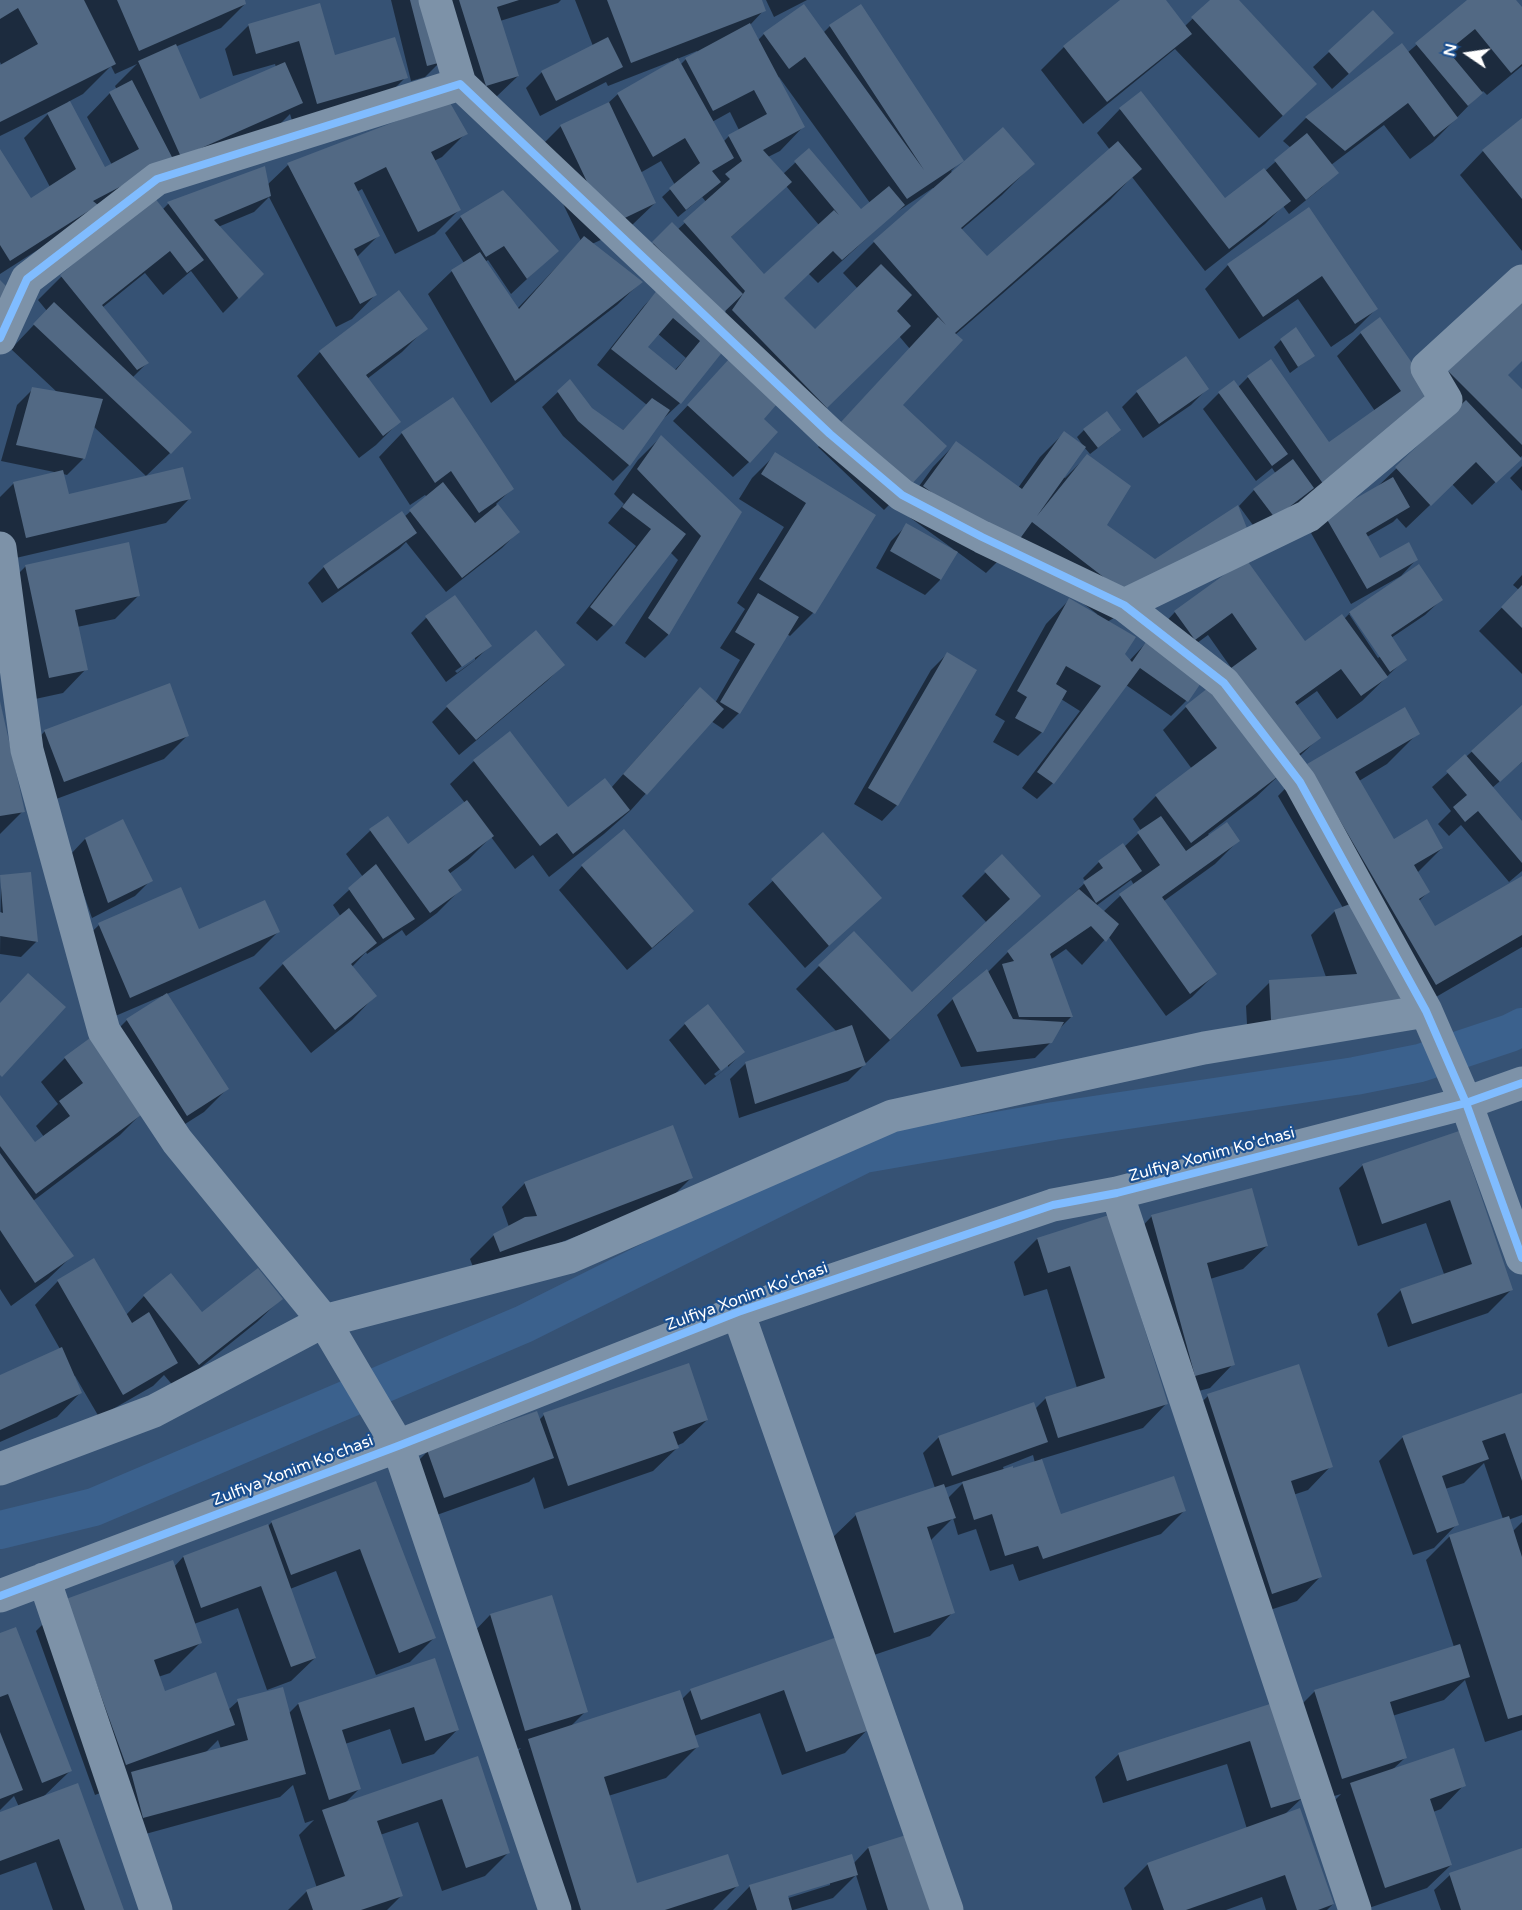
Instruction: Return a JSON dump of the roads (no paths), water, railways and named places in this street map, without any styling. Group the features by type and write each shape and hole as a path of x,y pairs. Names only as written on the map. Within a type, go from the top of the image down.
{"street":[{"path":"435,0 460,84 830,434 902,495 982,537 1124,605 1224,683 1300,782 1432,1023 1463,1095 1522,1258"},
{"path":"0,338 27,279 156,179 460,84"},
{"path":"1124,605 1308,516 1446,400 1427,368 1522,281"},
{"path":"0,548 27,750 105,1031 177,1141 331,1333 391,1435 555,1910"},
{"path":"0,1468 154,1411 331,1333 570,1257 892,1116 1204,1048 1432,1023"},
{"name":"Zulfiya Xonim Ko'chasi","path":"0,1596 391,1435 738,1312 1053,1205 1117,1193 1463,1095 1522,1083"},
{"path":"1117,1193 1355,1910"},
{"path":"738,1312 947,1910"},
{"path":"44,1579 156,1910"}],"waterway":[{"path":"0,1530 94,1507 524,1324 864,1154 1054,1121 1355,1076 1420,1063 1522,1027"}]}
